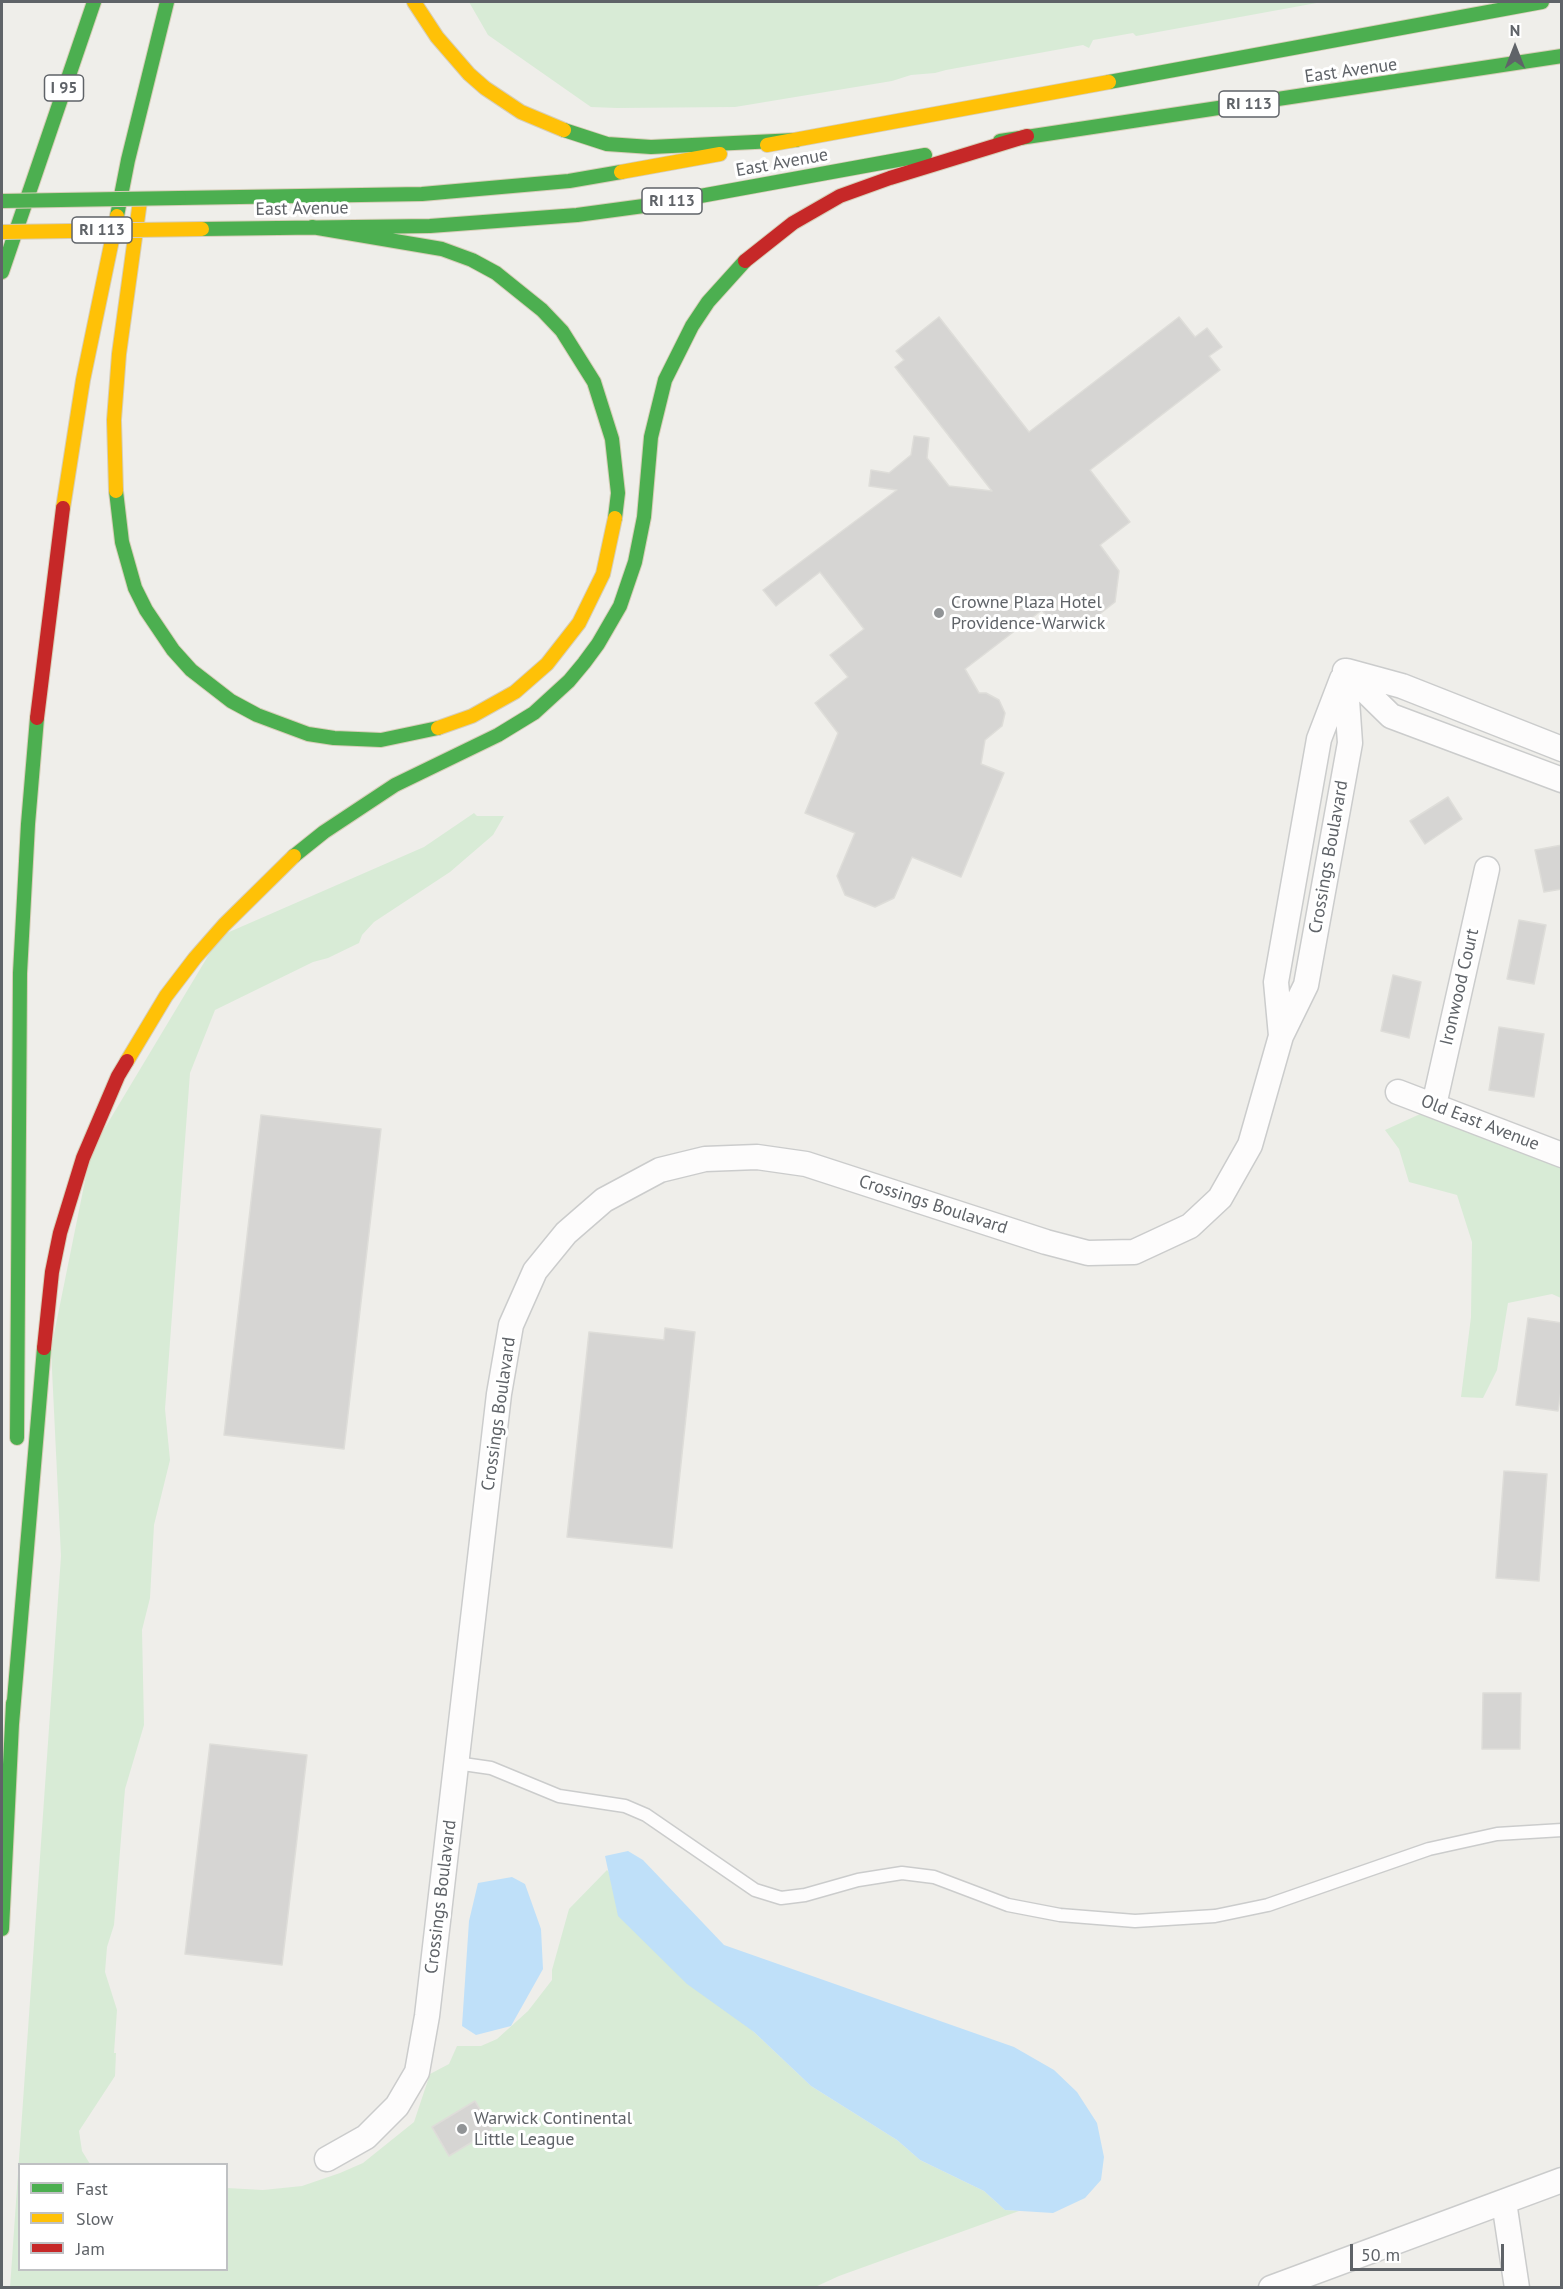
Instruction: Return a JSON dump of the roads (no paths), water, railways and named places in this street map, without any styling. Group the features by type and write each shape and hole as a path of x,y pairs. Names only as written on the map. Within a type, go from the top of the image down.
{"main road":[{"name":"I 95","path":"2,269 94,2"},
{"path":"414,2 437,37 469,74 485,88 521,112 584,138 607,144 651,147 795,140"},
{"name":"East Avenue","path":"2,201 422,194 569,181 1542,2"},
{"path":"149,132 165,8"},
{"path":"16,1455 21,962 29,813 41,674 60,525 82,390 128,160 165,8"},
{"path":"1275,50 1387,16"},
{"path":"35,176 63,48"},
{"name":"East Avenue","path":"2,232 429,226 577,215 651,205 1027,136 1472,72 1562,56"},
{"path":"1472,72 1550,72"},
{"path":"12,1724 46,1318 60,1233 83,1158 108,1096 166,996 224,925 287,862 324,832 395,785 498,735 534,712 557,693 584,663 620,606 635,562 644,517 651,437 665,380 697,318 726,280 747,259 793,223 840,196 890,178 1027,136"},
{"path":"142,190 119,354 114,420 119,524 127,566 142,603 173,650 191,670 231,701 257,715 308,734 334,738 381,740 428,732 472,716 514,692 547,664 579,623 603,574 611,546 618,493 612,439 594,382 562,331 534,303 496,273 472,260 442,249 312,227"},
{"path":"2,1929 12,1724 16,1509"}],"street":[{"path":"1346,671 1402,686 1562,749"},
{"path":"1346,671 1391,716 1562,780"},
{"name":"Crossings Boulavard","path":"327,2159 366,2137 397,2106 417,2072 427,2016 499,1394 511,1325 535,1271 566,1233 604,1200 660,1170 705,1159 757,1156 806,1164 1046,1242 1088,1253 1134,1252 1190,1226 1220,1198 1250,1145 1281,1036 1306,985 1350,743 1346,671"},
{"name":"Ironwood Court","path":"1434,1105 1486,869"},
{"name":"Old East Avenue","path":"1398,1092 1562,1155"},
{"path":"1274,2287 1562,2180"},
{"path":"1504,2202 1517,2288"}],"lane":[{"path":"456,1763 491,1768 559,1796 625,1806 646,1815 755,1890 782,1898 805,1895 858,1880 902,1873 934,1877 1008,1905 1060,1915 1135,1921 1225,1914 1268,1905 1429,1850 1497,1834 1562,1830"}],"water":[{"path":"628,1851 643,1860 724,1945 1014,2047 1054,2070 1077,2092 1097,2123 1104,2157 1101,2180 1085,2198 1053,2213 1005,2210 984,2191 920,2160 897,2140 811,2086 754,2032 687,1984 618,1916 605,1856"},
{"path":"512,1877 525,1884 541,1929 543,1969 511,2026 476,2035 462,2026 469,1921 478,1883"}],"place":[{"name":"Crowne Plaza Hotel Providence-Warwick","path":"939,613"},
{"name":"Warwick Continental Little League","path":"462,2129"}]}
